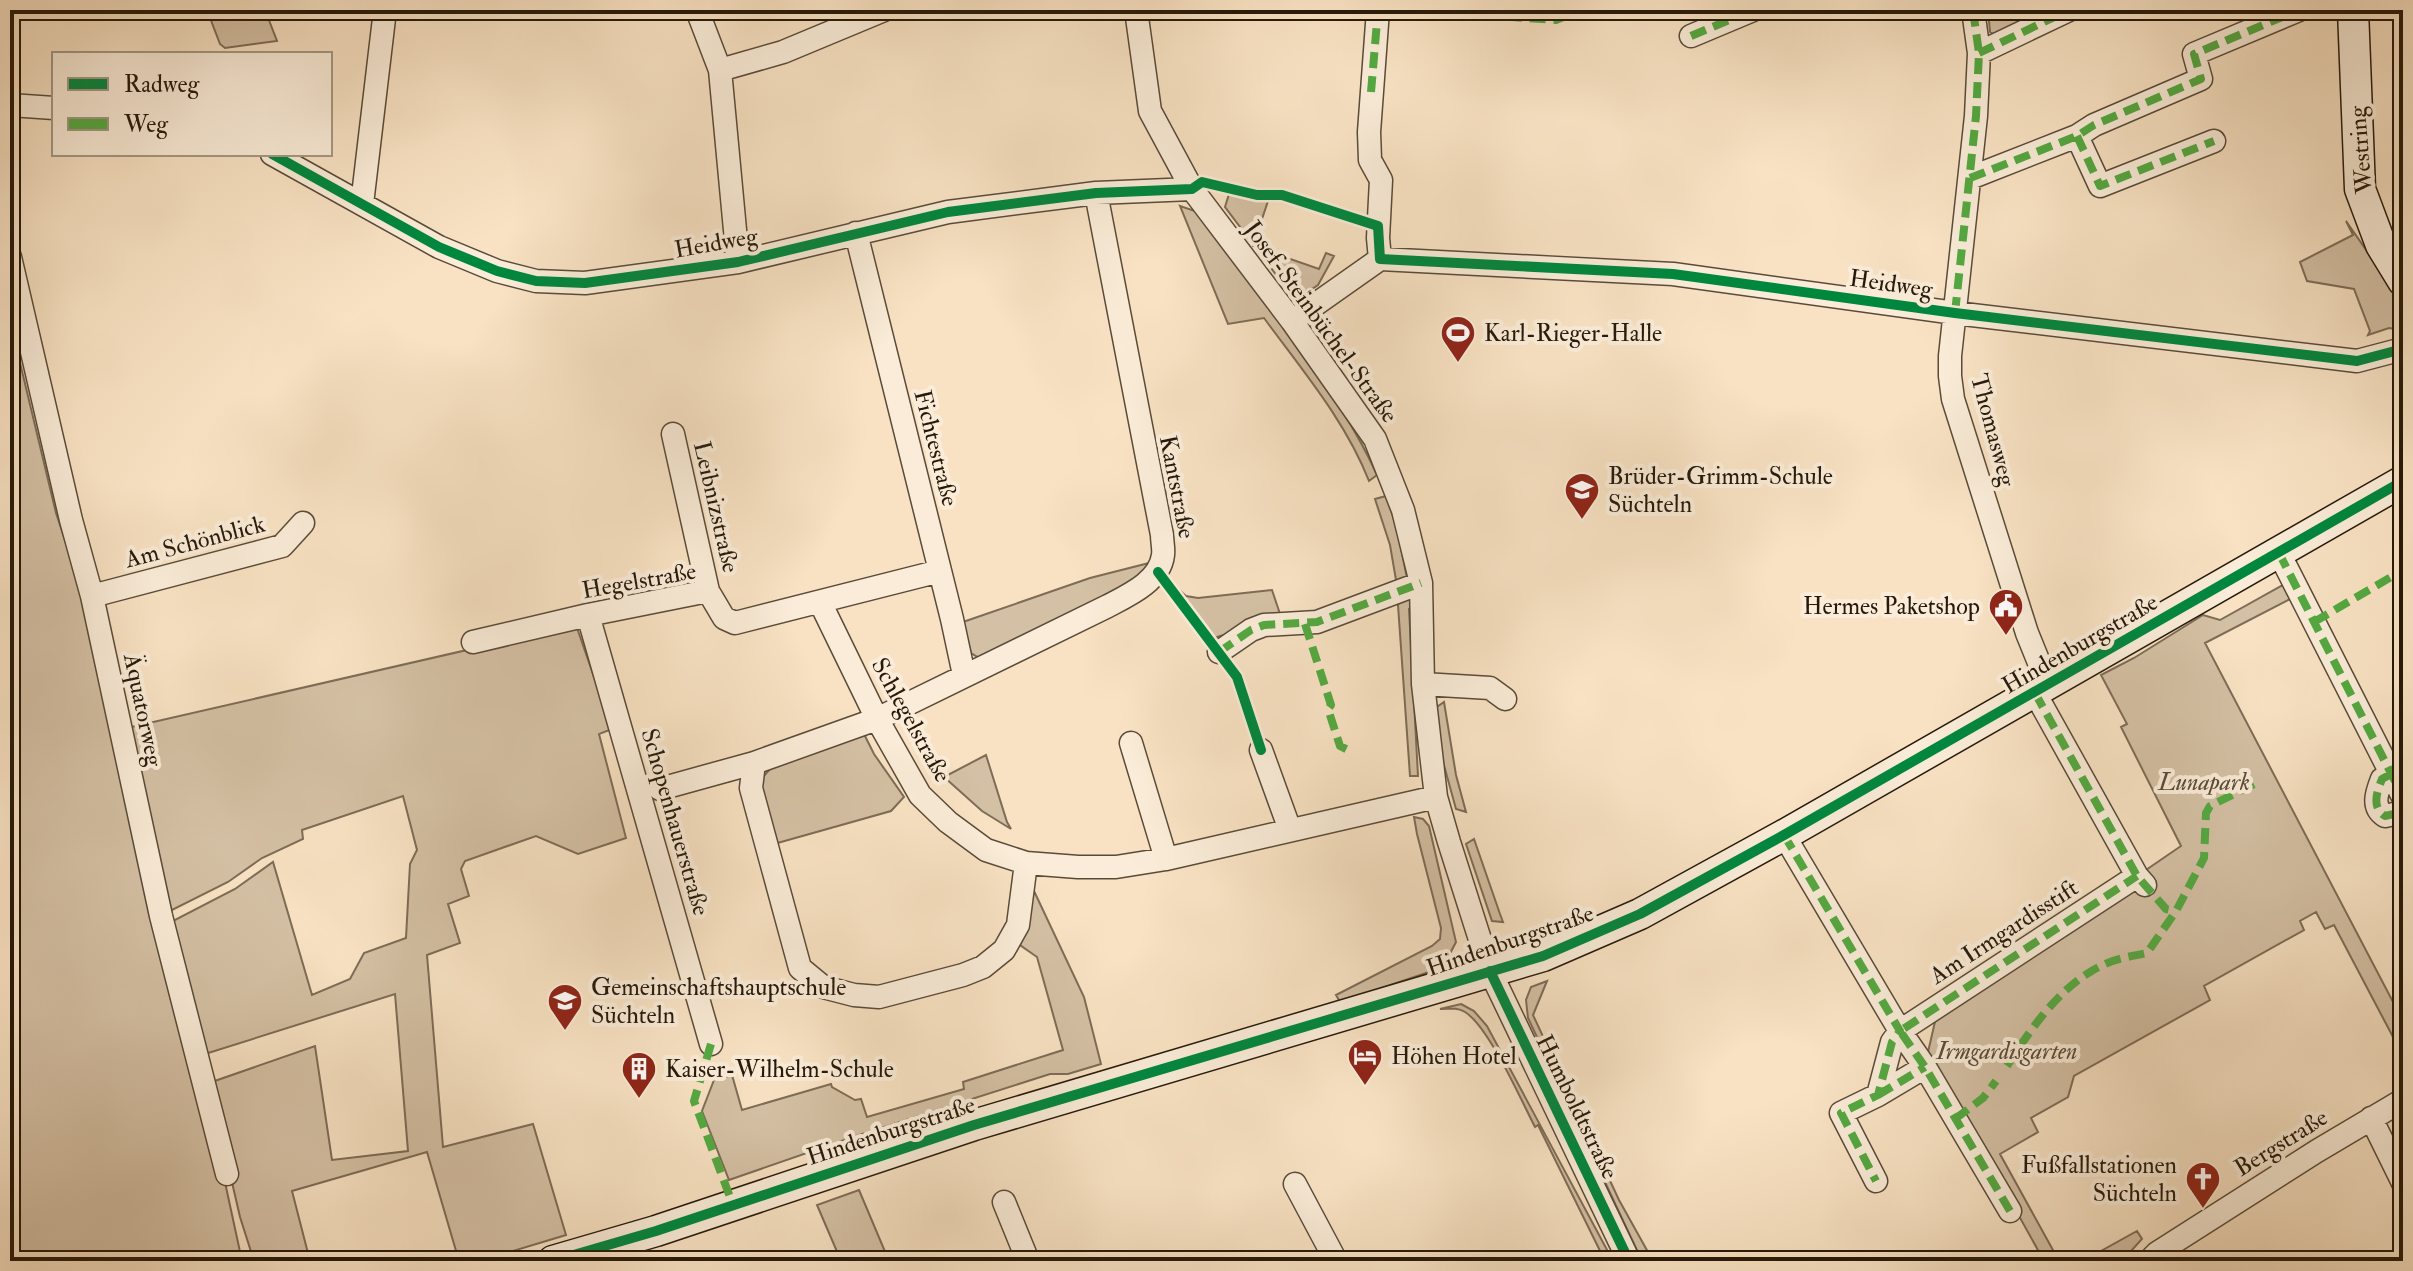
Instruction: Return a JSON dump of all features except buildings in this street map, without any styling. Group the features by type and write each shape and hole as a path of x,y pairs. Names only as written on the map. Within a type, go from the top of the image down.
{"main road":[{"name":"Westring","path":"2353,10 2360,189 2381,245 2403,281"},
{"name":"Hindenburgstraße","path":"553,1261 656,1231 974,1125 1543,956 1640,914 1784,835 2403,481"}],"street":[{"path":"362,204 385,10"},
{"path":"697,10 720,70 738,262"},
{"path":"720,70 783,52 884,10"},
{"name":"Josef-Steinbüchel-Straße","path":"1136,10 1150,111 1192,189 1292,321 1375,439 1403,510 1421,583 1423,684 1436,797 1490,971"},
{"path":"1292,321 1380,259 1378,226 1381,180 1370,160 1369,132 1378,10"},
{"path":"1691,36 1753,10"},
{"name":"Thomasweg","path":"1973,10 1979,53 1950,376 1953,399 2027,633 2040,665 2043,688"},
{"path":"1979,53 2069,10"},
{"path":"1970,178 2077,136 2094,125 2201,79 2194,54 2299,10"},
{"path":"10,105 52,108"},
{"path":"2077,136 2100,186 2214,141"},
{"name":"Heidweg","path":"276,156 439,247 497,271 536,281 585,283 738,262 948,212 1096,193 1192,189"},
{"name":"Kantstraße","path":"660,789 754,763 877,719 1132,593 1158,572 1164,554 1096,193"},
{"name":"Fichtestraße","path":"856,233 964,675"},
{"name":"Äquatorweg","path":"10,257 71,520 92,596 161,916 227,1174"},
{"name":"Heidweg","path":"1380,259 1673,274 1955,313 2357,361 2395,351"},
{"name":"Leibnizstraße","path":"673,434 708,591"},
{"name":"Am Schönblick","path":"92,596 282,546 303,523"},
{"path":"2279,553 2403,797"},
{"name":"Hegelstraße","path":"473,642 708,591 724,618 735,623 940,571"},
{"path":"1219,652 1251,630 1264,625 1317,622 1421,583"},
{"name":"Schlegelstraße","path":"820,602 877,719 920,795 948,822 986,850 1026,863 1116,867 1166,859 1436,797"},
{"name":"Schopenhauerstraße","path":"588,615 711,1044"},
{"path":"1423,684 1490,688 1505,699"},
{"name":"Am Irmgardisstift","path":"1900,1031 2141,880 2043,688"},
{"path":"1131,743 1166,859"},
{"path":"1261,750 1290,830"},
{"path":"754,763 751,788 800,968 823,987 854,995 879,997 983,967 1004,950 1018,925 1026,863"},
{"path":"2391,774 2382,779 2377,805 2385,816 2403,812"},
{"path":"1784,835 2010,1211"},
{"name":"Humboldtstraße","path":"1490,971 1629,1261"},
{"path":"1878,1095 1892,1042 1900,1031"},
{"path":"1876,1181 1841,1113 1925,1067"},
{"name":"Bergstraße","path":"2149,1261 2157,1253 2403,1100"},
{"path":"2371,1118 2403,1183"},
{"path":"1295,1184 1336,1261"},
{"path":"1004,1202 1028,1261"}],"green space":[{"path":"207,10 265,10 277,41 225,48 220,44"},
{"path":"1988,10 2051,10 1998,37 1990,32"},
{"path":"1229,194 1268,201 1253,245 1225,207"},
{"path":"1180,206 1198,212 1319,376 1369,458 1377,475 1369,481 1335,416 1264,318 1228,324"},
{"path":"2346,221 2403,303 2403,330 2389,328 2368,335 2370,331 2354,289 2307,281 2300,262 2353,235"},
{"path":"1255,247 1319,269 1326,253 1334,256 1318,285 1298,298 1293,297"},
{"path":"10,321 56,513 85,600 242,1261 10,1261"},
{"path":"1386,496 1397,528 1407,578 1402,584 1396,580 1390,545 1375,499"},
{"path":"1149,563 1150,566 1138,580 981,659 971,653 963,622 1090,578"},
{"name":"Irmgardisgarten","path":"2283,585 2290,599 2205,643 2403,1021 2403,1056 2334,925 2325,929 2316,912 2300,921 2304,930 2204,986 2210,1000 2074,1076 2068,1097 2031,1118 2038,1132 2000,1154 2059,1261 2044,1261 1928,1052 1937,1013 2181,846 2121,727 2127,724 2101,675 2203,615 2220,620"},
{"path":"1178,589 1186,596 1198,598 1272,590 1282,620 1214,638 1194,615"},
{"path":"1413,596 1414,607 1409,609 1418,776 1410,776 1398,605 1403,597"},
{"path":"576,625 612,729 599,734 626,838 578,854 536,836 465,861 461,869 469,896 448,904 460,943 427,955 443,1147 533,1124 566,1235 480,1261 459,1261 427,1152 292,1191 310,1261 254,1261 240,1217 209,1083 315,1046 332,1160 408,1151 395,994 202,1055 169,923 235,889 273,862 312,995 350,979 364,953 406,938 410,864 417,850 403,796 302,830 303,839 262,858 228,882 166,913 127,728"},
{"path":"1444,702 1456,775 1466,812 1456,809 1442,758 1434,709"},
{"path":"863,732 874,754 904,797 891,811 774,844 759,793 761,779 771,768"},
{"path":"986,755 1011,829 982,811 944,777"},
{"path":"1414,817 1423,819 1429,826 1456,942 1446,961 1435,970 1340,1002 1336,995 1440,939 1441,928"},
{"path":"1474,839 1503,922 1492,921 1466,844"},
{"path":"1034,891 1084,997 1101,1064 1068,1074 1050,1074 729,1180 702,1111 714,1080 732,1075 742,1110 831,1084 855,1100 861,1099 867,1117 964,1089 963,1082 1063,1050 1037,957 1020,945"},
{"path":"1547,981 1533,1015 1619,1200 1653,1261 1642,1261 1528,1018 1526,1000 1531,987"},
{"path":"1461,1004 1474,1011 1487,1026 1613,1261 1605,1261 1538,1125 1535,1127 1484,1032 1465,1012 1440,1009"},
{"path":"859,1190 889,1261 841,1261 817,1205"},
{"path":"2137,1231 2142,1239 2122,1261 2083,1261"}],"marked path":[{"path":"1371,92 1378,10"},
{"path":"1410,10 1556,20 1580,10"},
{"path":"1691,36 1753,10"},
{"path":"1955,313 1976,116 1979,53 1973,10"},
{"path":"1979,53 2069,10"},
{"path":"1970,178 2077,136 2094,125 2201,79 2194,54 2299,10"},
{"path":"2077,136 2100,186 2214,141"},
{"path":"2279,553 2403,797"},
{"path":"2314,622 2403,570"},
{"path":"1219,652 1251,630 1264,625 1317,622 1421,583"},
{"path":"1305,624 1331,705 1328,709 1340,746 1350,751"},
{"path":"2035,693 2137,876 2166,909 2176,911"},
{"path":"2391,774 2382,779 2377,794 2378,808 2385,816 2403,812"},
{"path":"2007,1066 2049,1008 2075,982 2110,962 2147,953 2176,911 2204,858 2206,813 2210,806 2260,781"},
{"path":"1784,835 1900,1031 1892,1042 1878,1095 1841,1113 1876,1181"},
{"path":"2010,1211 1925,1067 1900,1031 2137,876"},
{"path":"711,1044 694,1101 733,1205"},
{"path":"1878,1095 1925,1067"},
{"path":"1955,1119 1983,1098 1996,1081"}],"cycle path":[{"path":"276,156 439,247 497,271 536,281 585,283 738,262 948,212 1096,193 1192,189 1202,182 1257,195 1282,195 1378,226 1380,259 1673,274 1955,313 2357,361 2395,351 2403,357"},
{"path":"553,1261 656,1231 974,1125 1543,956 1640,914 1784,835 2403,481"},
{"path":"1158,572 1237,677 1261,750"},
{"path":"1490,971 1629,1261"}],"place":[{"name":"Karl-Rieger-Halle","path":"1458,364"},
{"name":"Brüder-Grimm-Schule Süchteln","path":"1582,521"},
{"name":"Hermes Paketshop","path":"2006,637"},
{"name":"Gemeinschaftshauptschule Süchteln","path":"565,1032"},
{"name":"Höhen Hotel","path":"1365,1087"},
{"name":"Kaiser-Wilhelm-Schule","path":"639,1100"},
{"name":"Fußfallstationen Süchteln","path":"2203,1210"}],"park label":[{"name":"Lunapark","path":"2204,782"}]}
